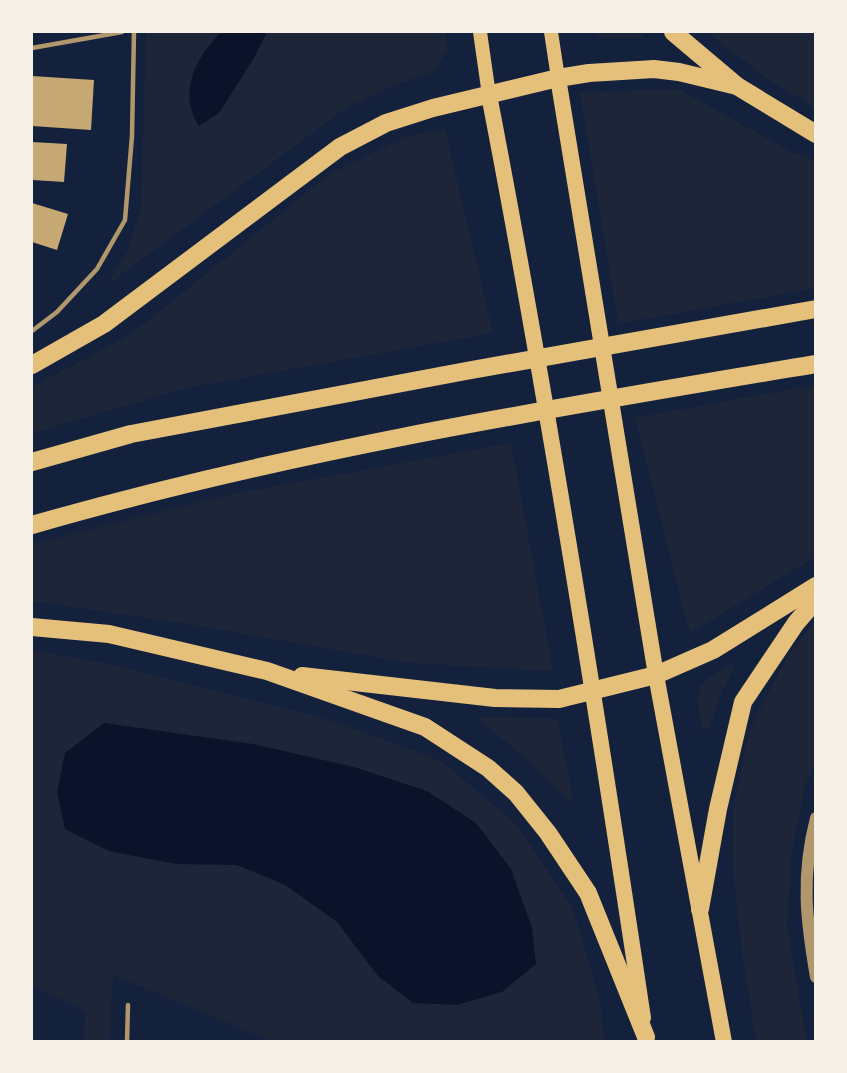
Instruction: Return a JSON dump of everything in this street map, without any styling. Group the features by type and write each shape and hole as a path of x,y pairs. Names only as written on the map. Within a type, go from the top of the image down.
{"highway":[{"path":"673,32 737,86 816,134"},
{"path":"32,365 104,324 340,147 386,123 433,108 558,78 628,69 679,72 737,86"},
{"path":"558,78 656,675 724,1041"},
{"path":"489,95 518,247 594,692 646,1039"},
{"path":"32,462 131,434 816,309"},
{"path":"32,525 110,502 333,451 476,422 816,364"},
{"path":"267,671 495,698 559,699 656,675 713,650 816,586"},
{"path":"701,909 718,810 743,702 796,623 816,600"},
{"path":"32,627 110,634 267,671 425,727 488,768 516,793 548,833 587,892 646,1039"}],"main road":[{"path":"480,32 489,95"},
{"path":"551,32 558,78"}],"street":[{"path":"816,818 805,876 816,977"}],"lane":[{"path":"32,48 122,32"},
{"path":"32,331 57,312 97,269 125,220 132,136 134,32"},
{"path":"127,1041 128,1005"}],"shaded area":[{"path":"146,32 444,32 448,48 435,71 393,86 346,108 107,285 128,250 141,207"},
{"path":"222,32 267,32 219,113 199,126 190,101 192,76 204,52"},
{"path":"592,32 641,32 644,38 602,38"},
{"path":"706,32 815,32 815,108 771,81"},
{"path":"678,89 792,152 815,161 815,288 618,324 580,93"},
{"path":"445,129 493,333 186,388 32,433 32,387 133,333 331,173 406,137"},
{"path":"815,385 815,557 690,633 635,418"},
{"path":"511,443 553,671 410,663 201,626 32,601 32,544 228,495"},
{"path":"815,621 815,762 804,788 791,858 787,926 807,1041 756,1041 733,871 733,809 750,729 787,657"},
{"path":"32,650 118,666 333,721 441,761 515,823 572,907 600,1000 604,1041 271,1041 113,975 109,1041 84,1041 85,1011 32,986"},
{"path":"733,664 734,669 721,693 709,729 702,729 700,688 710,677"},
{"path":"482,717 557,719 573,800 568,801 532,764 480,720"},
{"path":"104,723 253,744 354,767 427,791 476,823 511,869 532,928 536,964 502,992 457,1005 413,1003 378,976 337,922 285,885 237,865 176,864 109,851 65,829 57,792 65,753"}],"building":[{"path":"32,76 94,80 91,130 32,126"},
{"path":"32,142 67,144 64,182 32,180"},
{"path":"32,203 68,214 57,250 32,242"}]}
